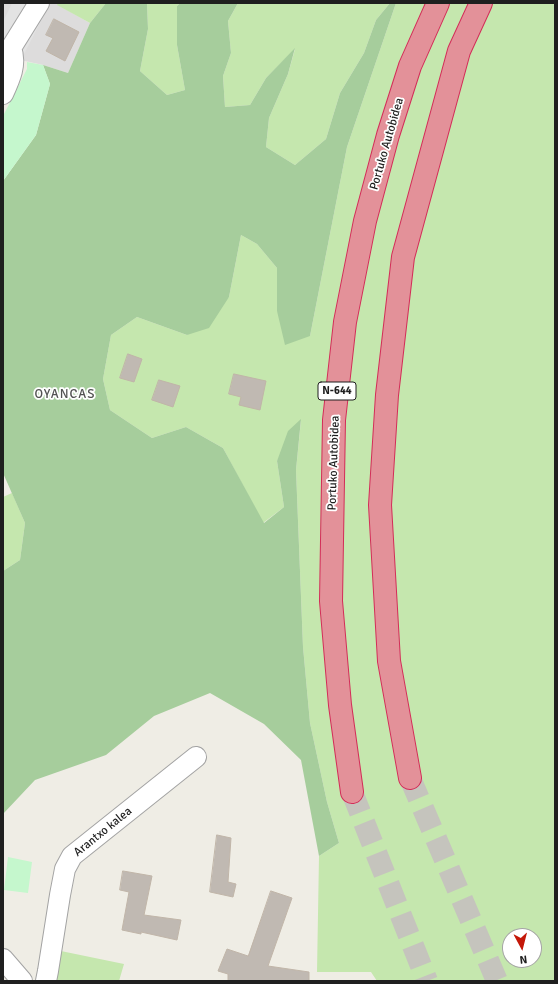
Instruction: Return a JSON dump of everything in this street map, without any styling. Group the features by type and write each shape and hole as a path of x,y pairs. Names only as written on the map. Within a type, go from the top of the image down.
{"highway":[{"name":"Portuko Autobidea","path":"352,792 340,705 331,601 334,420 346,322 365,221 388,135 408,73 438,3"},
{"path":"410,778 389,661 380,513 387,395 403,258 459,51 481,3"}],"street":[{"path":"3,94 12,74 14,56 7,48 38,3"},
{"name":"Arantxo kalea","path":"46,981 65,869 72,856 196,757"},
{"path":"3,959 22,981"}],"shaded area":[{"path":"3,3 58,3 58,5 90,23 68,73 43,65 3,56"},
{"path":"12,3 23,3 44,15 23,56 11,48 3,46 3,22"}],"green space":[{"path":"58,3 106,3 90,23 57,5"},
{"path":"106,3 147,3 148,29 140,71 167,95 185,90 177,45 177,6 180,3 238,3 228,21 231,53 223,76 225,107 250,105 266,78 295,48 288,74 269,118 266,147 295,165 326,139 340,93 364,53 376,20 390,3 396,3 347,147 310,336 285,345 277,311 277,268 257,244 241,235 229,297 209,328 187,335 137,317 111,335 103,379 110,410 152,438 186,427 223,448 264,523 284,507 277,461 288,431 301,419 296,470 303,647 310,723 327,802 339,843 319,856 301,760 264,724 210,693 154,716 106,755 35,780 3,814 3,571 20,560 25,523 3,473 3,181 36,135 50,84 43,65 68,73 90,23"},
{"path":"147,3 180,3 177,6 177,45 185,90 167,95 140,71 148,29"},
{"path":"238,3 390,3 376,20 364,53 340,93 326,139 295,165 266,147 269,118 288,74 295,49 266,78 250,105 225,107 223,76 231,53 228,21"},
{"path":"396,3 555,3 555,981 377,981 371,972 317,972 319,856 339,843 327,802 310,723 303,647 296,470 301,420 277,461 284,507 263,523 223,448 186,427 152,438 110,410 103,379 111,335 137,317 187,335 229,297 241,235 257,244 277,268 277,311 310,336 347,147"},
{"path":"27,62 43,65 50,84 36,135 3,181 3,116 27,69"},
{"path":"12,493 25,523 20,560 3,571 3,497"},
{"path":"8,857 32,862 28,893 4,890"},
{"path":"56,950 124,964 119,981 54,981"}],"building":[{"path":"54,19 79,32 65,61 46,51 53,38 46,35"},
{"path":"128,354 142,359 134,382 120,378"},
{"path":"234,374 266,381 260,410 239,405 241,397 229,394"},
{"path":"159,380 180,386 173,407 152,400"},
{"path":"217,835 231,838 228,882 236,884 233,897 210,892"},
{"path":"123,871 152,876 144,915 181,920 177,940 141,932 141,934 122,930 129,892 120,890"},
{"path":"271,891 292,898 268,966 309,972 309,981 228,981 228,974 218,971 227,949 248,956"}],"tunnel":[{"path":"410,778 497,981"},
{"path":"352,792 427,981"}],"district":[{"name":"OYANCAS","path":"65,395"}]}
